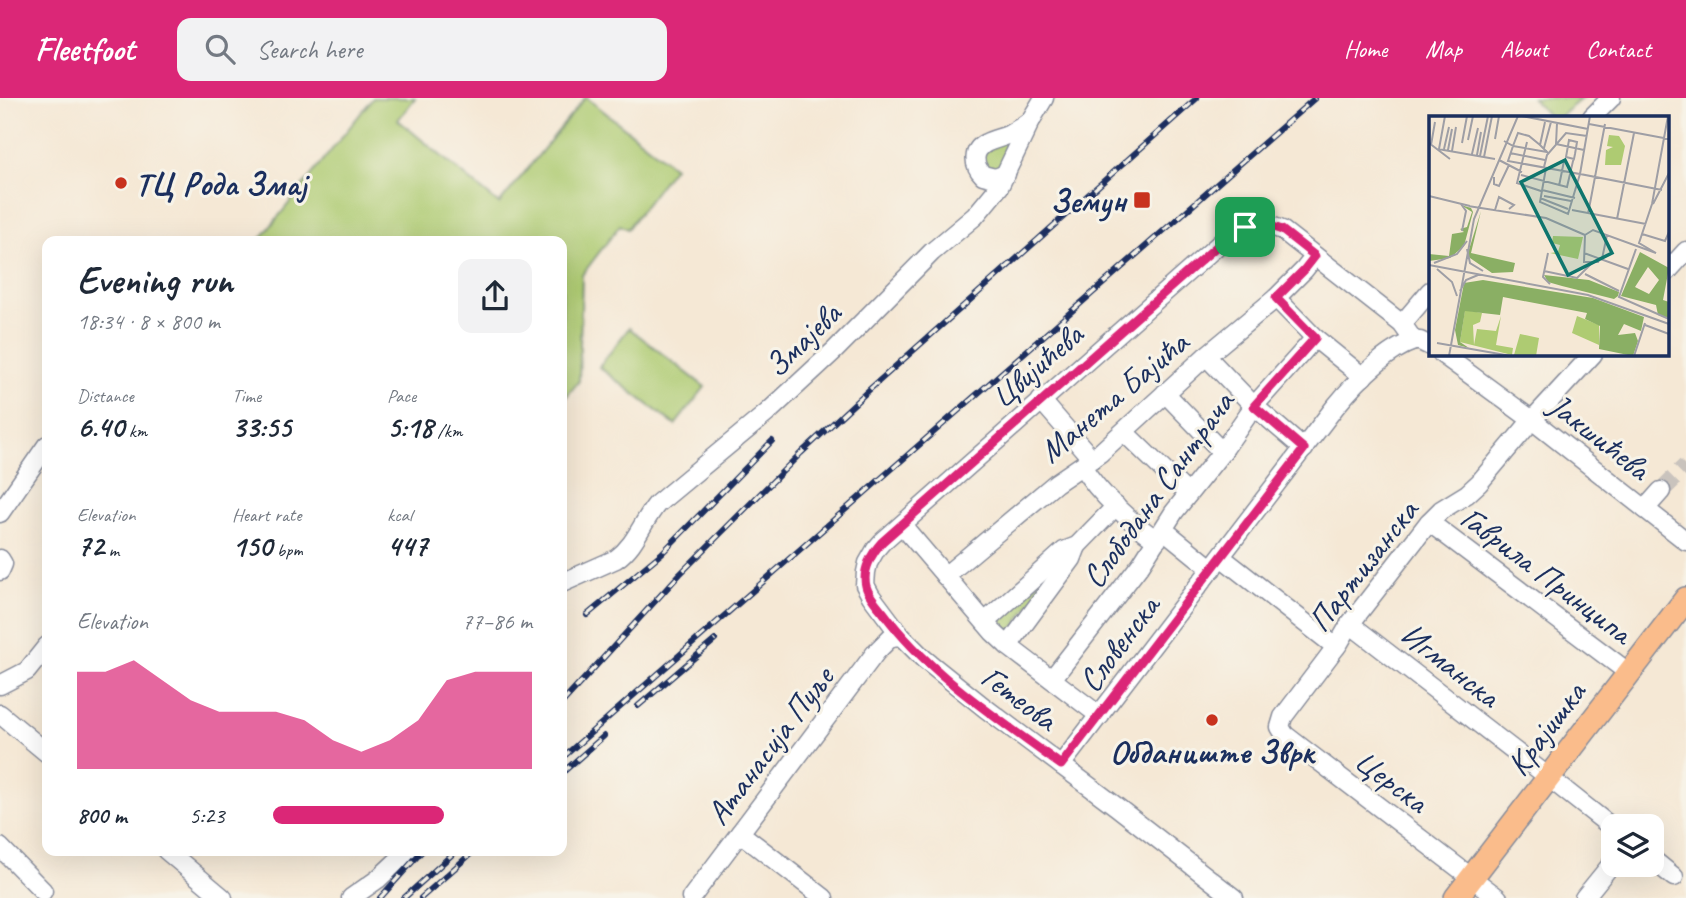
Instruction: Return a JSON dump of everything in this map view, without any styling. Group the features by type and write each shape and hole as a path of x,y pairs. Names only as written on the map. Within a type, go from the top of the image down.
{"main road":[{"name":"Крајишка","path":"1456,898 1686,599"}],"street":[{"path":"1032,118 1018,130 984,143 975,155 976,165 983,175 998,175 1015,155 1044,98"},
{"path":"1593,116 1611,98"},
{"path":"1003,137 1012,142 1015,155"},
{"name":"Змајева","path":"567,581 623,554 634,542 657,504 777,404 932,252 987,204 998,175"},
{"name":"Цвијићева","path":"866,572 876,549 1225,239 1245,227 1262,223 1282,230 1315,256"},
{"path":"1668,271 1686,251"},
{"path":"1315,256 1402,324 1422,343"},
{"name":"Манета Бајића","path":"945,576 1056,483 1124,432 1206,356 1276,298 1315,256"},
{"path":"1402,324 1429,292"},
{"path":"1276,298 1315,338 1363,377"},
{"name":"Слободана Сантрача","path":"1052,679 1141,564 1174,512 1222,452 1254,406 1315,338"},
{"name":"Словенска","path":"1061,765 1335,407 1363,377 1399,348 1422,343"},
{"name":"Јакшићева","path":"1443,355 1532,420 1686,541"},
{"name":"Партизанска","path":"1280,727 1283,717 1350,624 1429,522 1479,483 1592,355"},
{"path":"1206,356 1254,406 1304,449"},
{"path":"1165,393 1222,452"},
{"path":"1041,400 1087,462 1091,478 1116,506 1160,535 1217,563 1336,647"},
{"path":"1124,432 1188,494"},
{"path":"0,513 42,452"},
{"path":"1645,509 1661,491"},
{"path":"1008,646 1072,559 1077,546 1116,506"},
{"name":"Гаврила Принципа","path":"1429,522 1629,673"},
{"path":"902,525 1008,646 1100,716"},
{"path":"985,622 1064,551 1077,546"},
{"path":"0,559 3,564 0,571"},
{"name":"Гетеова","path":"866,572 867,590 901,636 950,680 1234,898"},
{"name":"Игманска","path":"1350,624 1601,819"},
{"name":"Атанасија Пуље","path":"691,898 876,652 891,638 901,636"},
{"path":"4,677 27,671 42,652"},
{"path":"0,714 42,749"},
{"name":"Церска","path":"1280,727 1284,735 1498,898"},
{"path":"740,833 824,898"},
{"path":"0,847 43,891"},
{"path":"173,856 223,898"},
{"path":"351,898 378,879 403,856"},
{"path":"1664,869 1674,877"},
{"path":"1584,898 1601,877"}],"green space":[{"path":"373,98 415,98 398,120 499,204 585,98 674,167 627,229 620,225 582,275 579,381 567,396 567,236 263,236"},
{"path":"1532,98 1582,98 1560,116 1548,116"},
{"path":"1004,141 1009,144 1011,154 1002,171 987,173 979,155"},
{"path":"629,328 705,387 675,425 599,367"},
{"path":"1061,559 1012,631 1006,630 998,622"}],"tunnel":[{"path":"1661,491 1686,466"}],"railway":[{"path":"567,698 680,574 801,453 1197,98"},
{"path":"567,754 1315,98"},
{"path":"587,615 662,553 772,441"},
{"path":"638,706 715,640"},
{"path":"567,769 604,736"},
{"path":"380,898 418,856"},
{"path":"404,898 450,856"},
{"path":"421,898 468,856"}],"place":[{"name":"ТЦ Рода Змај","path":"121,183"},
{"name":"Земун","path":"1142,200"},
{"name":"Обданиште Зврк","path":"1212,720"}],"route":[{"path":"1262,223 1276,228 1288,234 1315,256 1276,298 1315,338 1254,406 1304,449 1061,765 924,659 901,636 867,590 866,572 872,556 882,542 1225,239 1245,227 1262,223"}]}
